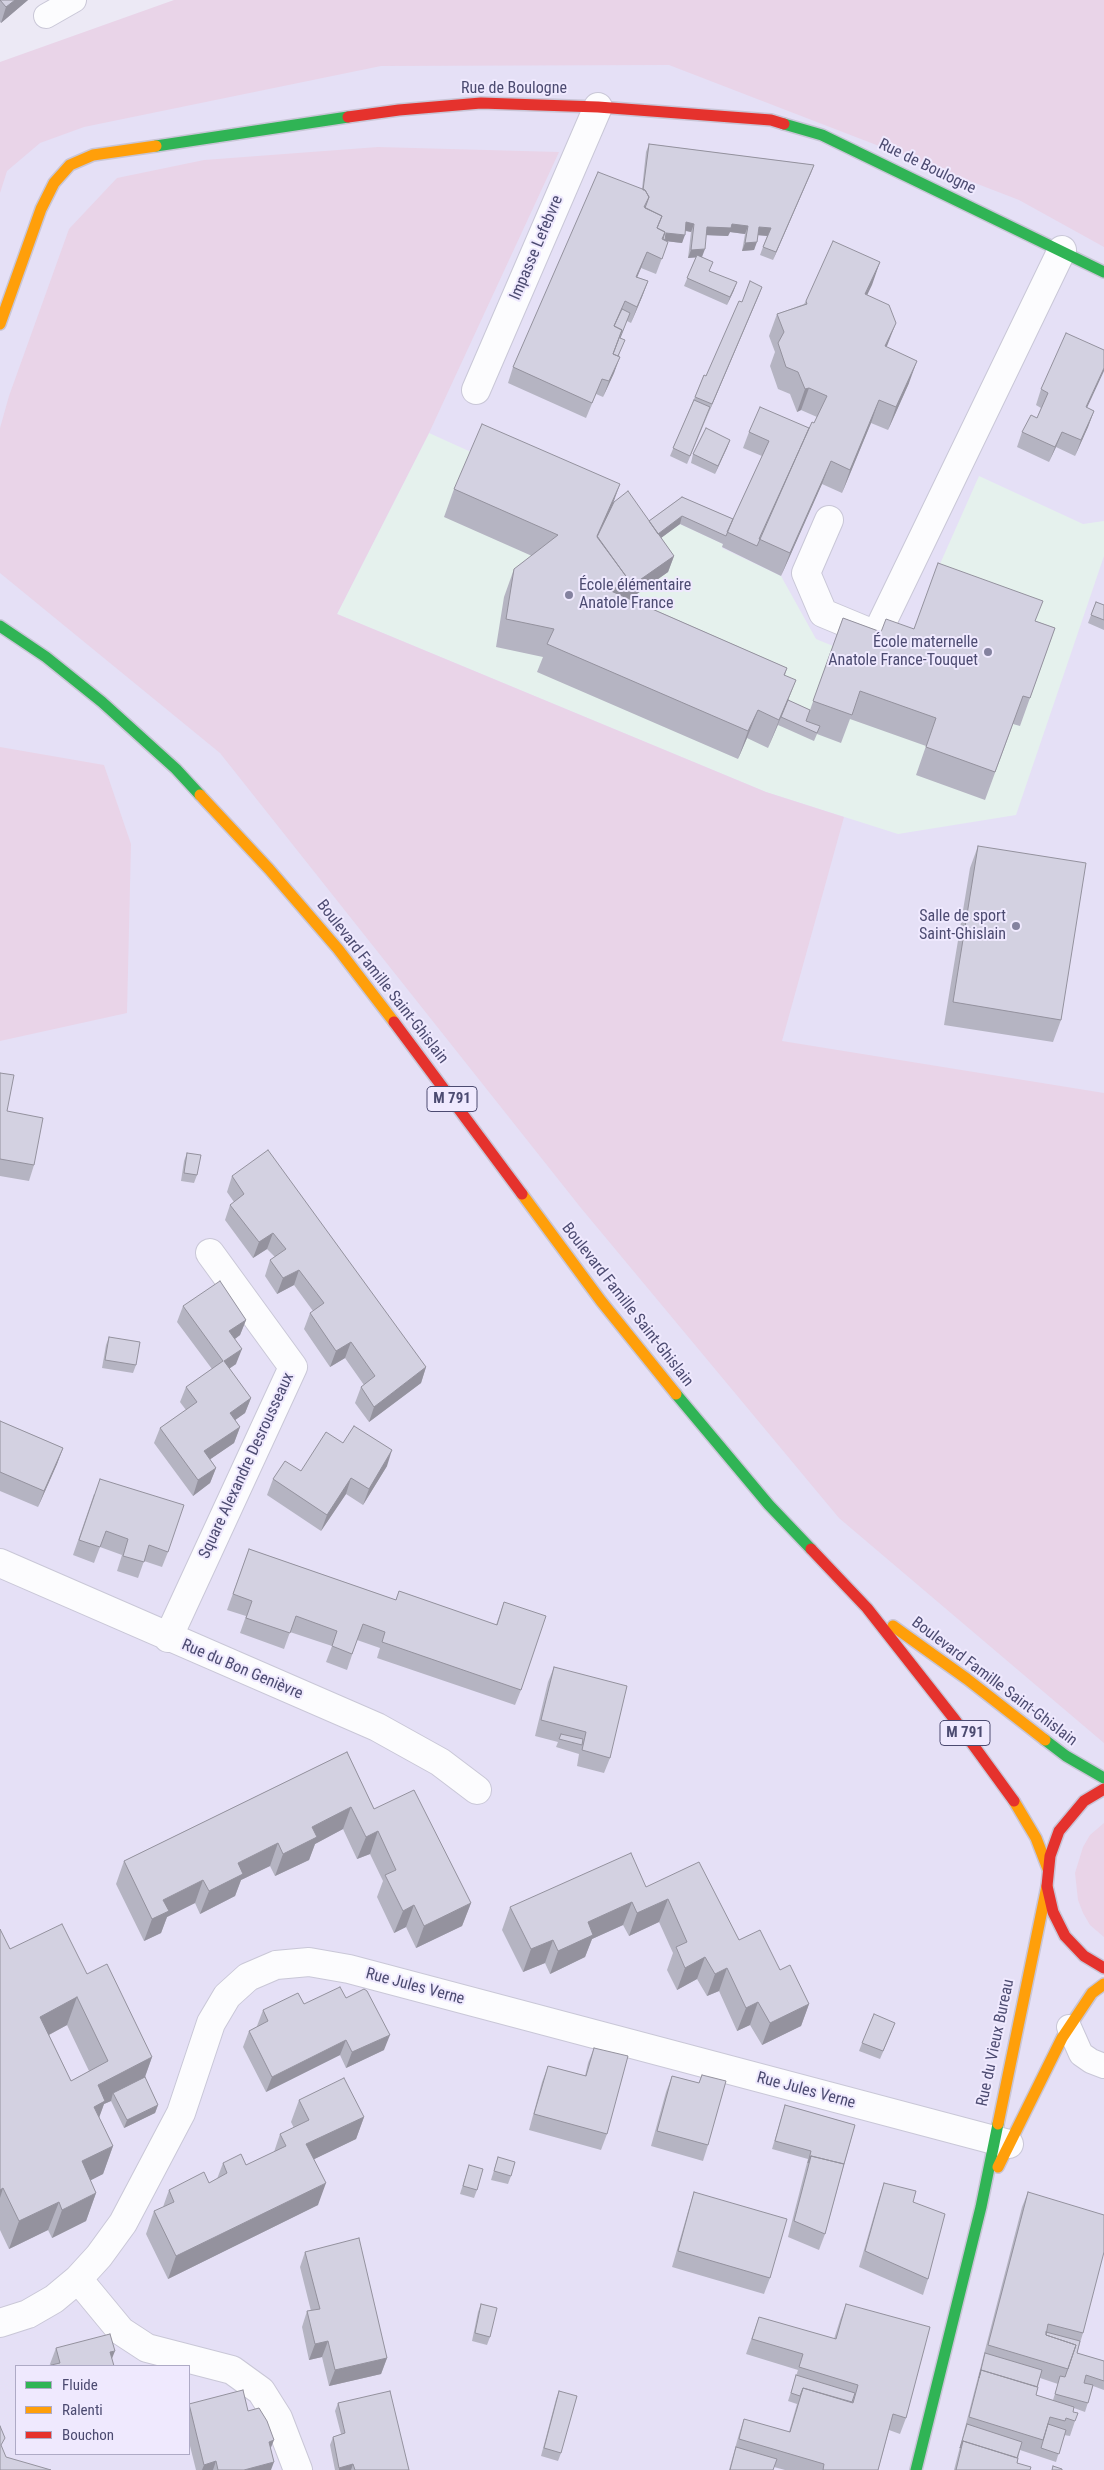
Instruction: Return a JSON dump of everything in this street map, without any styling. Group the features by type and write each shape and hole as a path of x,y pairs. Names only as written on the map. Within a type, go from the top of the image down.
{"main road":[{"name":"Rue de Boulogne","path":"0,324 41,209 54,183 70,165 93,155 399,110 481,103 598,107 771,120 822,135 1104,272"},
{"name":"Boulevard Famille Saint-Ghislain","path":"0,626 53,662 138,734 206,800 338,949 403,1032 601,1301 695,1419 769,1505 867,1608 1000,1779 1028,1823 1048,1869"},
{"name":"Boulevard Famille Saint-Ghislain","path":"867,1608 967,1680 1066,1756 1104,1778"},
{"path":"1104,1789 1084,1801 1066,1821 1054,1843 1048,1869 1047,1886 1053,1912 1065,1936 1084,1956 1104,1968"},
{"name":"Rue du Vieux Bureau","path":"916,2470 981,2207 1001,2142 1047,1886"},
{"name":"Rue du Vieux Bureau","path":"981,2207 1001,2142 1068,2027 1092,1993 1104,1984"}],"street":[{"name":"Impasse Lefebvre","path":"476,390 598,107"},
{"path":"829,520 806,573 823,613 876,635 1062,250"},
{"name":"Square Alexandre Desrousseaux","path":"168,1638 293,1367 210,1253"},
{"name":"Rue du Bon Genièvre","path":"0,1564 399,1738 440,1762 477,1790"},
{"name":"Rue Jules Verne","path":"0,2323 28,2314 54,2299 78,2279 99,2256 123,2223 181,2113 211,2023 227,1996 248,1977 276,1965 309,1962 349,1969 1001,2142"},
{"path":"78,2279 121,2331 147,2348 232,2370 261,2391 278,2418 298,2470"}],"lane":[{"path":"46,16 74,0"},
{"path":"1068,2027 1081,2054 1091,2061 1104,2066"}],"shaded area":[{"path":"174,0 1104,0 1104,247 1019,200 669,65 381,66 84,127 40,143 7,171 0,193 0,62"},
{"path":"373,0 1104,0 1104,2470 0,2470 0,130"},
{"path":"378,147 559,152 429,433 337,614 766,792 844,817 782,1041 1104,1093 1104,1743 839,1518 581,1208 220,753 0,573 0,428 9,396 69,229 117,178 204,160"},
{"path":"429,433 471,452 650,545 680,524 723,544 722,548 781,576 816,639 833,646 904,657 928,591 979,476 1083,524 1104,521 1104,556 1016,815 898,834 766,792 337,614"},
{"path":"0,747 104,765 131,844 127,1013 0,1041"},
{"path":"1104,1823 1104,1937 1090,1925 1083,1913 1078,1900 1075,1873 1083,1847 1090,1835"}],"building":[{"path":"0,0 15,0 6,7"},
{"path":"649,144 814,165 776,252 763,247 771,228 759,227 757,242 745,243 748,226 732,224 731,228 707,227 705,249 691,250 694,224 686,222 685,235 666,233 665,240 663,239 665,232 657,228 662,216 645,208 649,197 645,190 643,190"},
{"path":"598,172 645,190 649,197 644,207 662,216 657,228 665,232 662,239 668,242 662,259 647,252 636,277 648,281 637,307 625,301 614,326 622,330 613,354 620,357 609,381 602,379 592,403 513,367"},
{"path":"833,241 880,262 865,294 889,305 896,323 885,346 917,361 896,407 879,400 850,470 831,461 790,553 759,539 812,422 814,423 827,396 809,388 805,389 798,372 786,367 778,343 784,332 777,314 807,304 806,301"},
{"path":"697,255 713,262 709,271 737,282 730,297 687,278"},
{"path":"750,281 762,287 712,404 695,397 739,301 742,302"},
{"path":"622,309 630,313 620,338 625,340 618,356 613,354 622,330 614,326"},
{"path":"1066,333 1104,350 1104,368 1086,407 1094,411 1081,440 1062,432 1055,447 1022,432 1031,415 1037,418 1048,393 1041,389"},
{"path":"694,400 710,407 690,456 673,448"},
{"path":"760,407 809,428 757,546 727,532 769,441 749,432"},
{"path":"482,424 620,484 597,536 628,579 611,591 787,668 784,675 796,680 779,720 758,710 748,731 547,644 554,629 506,619 514,569 558,535 454,489"},
{"path":"706,428 730,440 718,466 693,454"},
{"path":"628,491 674,556 624,591 628,579 597,537 614,502"},
{"path":"682,497 733,519 726,536 682,516 658,534 649,521"},
{"path":"938,563 1043,601 1035,621 1055,628 1030,698 1023,696 995,772 926,747 936,718 860,691 852,715 813,701 843,618 881,632 886,619 914,629"},
{"path":"1096,602 1104,605 1104,620 1091,615"},
{"path":"788,700 810,710 806,721 820,726 817,733 781,717"},
{"name":"Salle de sport Saint-Ghislain","path":"978,846 1086,863 1061,1020 953,1002"},
{"path":"0,1073 14,1075 7,1111 43,1118 34,1165 0,1159"},
{"path":"268,1150 426,1367 374,1407 361,1387 375,1376 351,1342 336,1351 310,1313 324,1303 299,1270 283,1278 270,1260 286,1249 273,1233 259,1242 230,1205 244,1194 232,1176"},
{"path":"187,1153 201,1155 197,1175 184,1173"},
{"path":"220,1281 246,1320 229,1331 242,1349 224,1361 251,1398 230,1413 240,1427 204,1451 216,1468 198,1480 160,1428 197,1402 186,1387 223,1361 183,1306"},
{"path":"109,1337 140,1342 136,1365 105,1360"},
{"path":"0,1421 63,1448 44,1491 0,1472"},
{"path":"354,1426 392,1450 369,1489 351,1478 327,1515 273,1479 285,1461 301,1471 326,1432 343,1443"},
{"path":"100,1479 184,1505 168,1552 149,1545 144,1562 123,1556 128,1539 106,1531 100,1547 79,1540"},
{"path":"249,1549 396,1600 399,1591 497,1625 504,1602 546,1616 521,1690 382,1642 385,1632 363,1624 352,1654 332,1646 337,1631 296,1616 290,1633 246,1618 252,1601 233,1594"},
{"path":"554,1667 627,1686 610,1758 582,1750 586,1732 541,1720"},
{"path":"561,1734 583,1739 582,1745 559,1739"},
{"path":"347,1752 374,1809 414,1790 471,1903 424,1926 414,1905 403,1911 385,1875 396,1870 378,1831 366,1837 351,1807 312,1827 317,1837 283,1854 278,1843 238,1863 243,1874 209,1891 203,1880 163,1900 169,1911 152,1919 124,1861"},
{"path":"631,1853 646,1887 699,1862 739,1940 760,1930 780,1970 790,1965 809,2004 770,2023 758,2002 746,2008 727,1968 715,1974 705,1957 685,1968 676,1947 687,1942 668,1899 637,1913 632,1902 588,1922 593,1935 558,1951 553,1940 531,1949 510,1907"},
{"path":"62,1924 87,1974 107,1964 152,2057 98,2085 105,2101 94,2107 113,2146 82,2161 96,2193 62,2210 59,2202 19,2221 3,2188 0,2190 0,1929 10,1949","holes":["77,1997 108,2061 71,2081 40,2017"]},
{"path":"340,1987 346,1998 364,1989 367,1991 390,2035 352,2052 346,2040 272,2077 249,2031 268,2021 263,2010 298,1993 304,2004"},
{"path":"874,2014 895,2023 883,2051 862,2043"},
{"path":"594,2048 628,2056 607,2134 534,2114 548,2066 586,2076"},
{"path":"702,2075 726,2081 708,2145 657,2131 672,2076 699,2083"},
{"path":"145,2077 158,2105 127,2120 113,2093"},
{"path":"344,2078 364,2117 306,2144 326,2183 176,2256 154,2211 174,2202 169,2190 204,2172 209,2183 227,2173 223,2163 241,2154 246,2165 286,2146 280,2134 309,2120 299,2100"},
{"path":"785,2105 855,2125 844,2164 811,2156 808,2163 811,2151 775,2141"},
{"path":"811,2156 844,2164 825,2234 794,2221"},
{"path":"498,2157 515,2162 511,2176 494,2171"},
{"path":"469,2165 483,2169 477,2190 463,2186"},
{"path":"884,2183 916,2191 913,2202 945,2214 928,2279 865,2251"},
{"path":"694,2192 787,2219 770,2278 678,2251"},
{"path":"1028,2192 1104,2215 1104,2252 1083,2333 1048,2324 1046,2335 1076,2345 1068,2369 988,2345"},
{"path":"359,2238 387,2358 335,2370 328,2341 315,2344 307,2311 320,2309 305,2252"},
{"path":"481,2304 497,2308 490,2337 475,2333"},
{"path":"846,2304 930,2327 906,2418 893,2414 878,2470 823,2470 824,2464 739,2439 744,2419 790,2432 803,2388 853,2403 858,2385 799,2367 803,2354 752,2339 759,2317 836,2339"},
{"path":"1046,2332 1080,2341 1077,2353 1104,2361 1104,2381 1086,2375 1084,2383 1093,2385 1088,2403 1055,2394 1060,2376 1065,2377 1076,2345 1046,2335"},
{"path":"110,2334 115,2351 110,2352 114,2365 51,2365 60,2363 56,2348"},
{"path":"985,2353 1042,2370 1037,2387 981,2370 979,2378"},
{"path":"981,2370 1038,2387 1036,2395 1074,2407 1073,2412 1078,2413 1075,2421 1066,2418 1065,2421 1050,2417 1043,2440 969,2417"},
{"path":"796,2375 855,2393 852,2402 803,2388 800,2396 791,2393"},
{"path":"243,2390 248,2411 259,2408 267,2421 274,2440 269,2442 274,2462 244,2470 218,2470 216,2461 204,2465 190,2404"},
{"path":"390,2391 409,2470 355,2470 353,2464 339,2468 333,2437 345,2433 338,2403"},
{"path":"559,2391 577,2396 561,2453 544,2448"},
{"path":"967,2424 1022,2442 1017,2458 963,2441 960,2448"},
{"path":"1048,2424 1066,2430 1059,2454 1041,2448"},
{"path":"0,2426 5,2438 1,2445 6,2457 51,2470 0,2470"},
{"path":"963,2441 1018,2458 1017,2463 1031,2467 1030,2470 956,2470"},
{"path":"736,2447 777,2459 773,2470 730,2470"},
{"path":"1053,2466 1062,2469 1062,2470 1052,2470"}],"traffic: fast":[{"path":"156,146 348,117"},
{"path":"784,124 822,135 1104,272"},
{"path":"0,626 46,657 102,702 176,769 200,795"},
{"path":"676,1394 769,1505 811,1549"},
{"path":"1045,1740 1066,1756 1104,1778"},
{"path":"916,2470 981,2207 998,2124"}],"traffic: slow":[{"path":"0,324 41,209 54,183 70,165 93,155 156,146"},
{"path":"200,795 269,869 338,949 394,1022"},
{"path":"522,1194 601,1301 676,1394"},
{"path":"893,1626 967,1679 1045,1740"},
{"path":"1014,1801 1036,1838 1048,1869"},
{"path":"998,2124 1047,1886"},
{"path":"998,2167 1062,2038 1092,1993 1104,1984"}],"traffic: jam":[{"path":"348,117 399,110 481,103 598,107 771,120 784,124"},
{"path":"394,1022 522,1194"},
{"path":"811,1549 867,1608 955,1720 1014,1801"},
{"path":"1104,1789 1084,1801 1059,1831 1050,1856 1047,1886 1053,1912 1065,1936 1084,1956 1104,1968"}],"place":[{"name":"École élémentaire Anatole France","path":"569,595"},
{"name":"École maternelle Anatole France-Touquet","path":"988,652"},
{"name":"Salle de sport Saint-Ghislain","path":"1016,926"}]}
